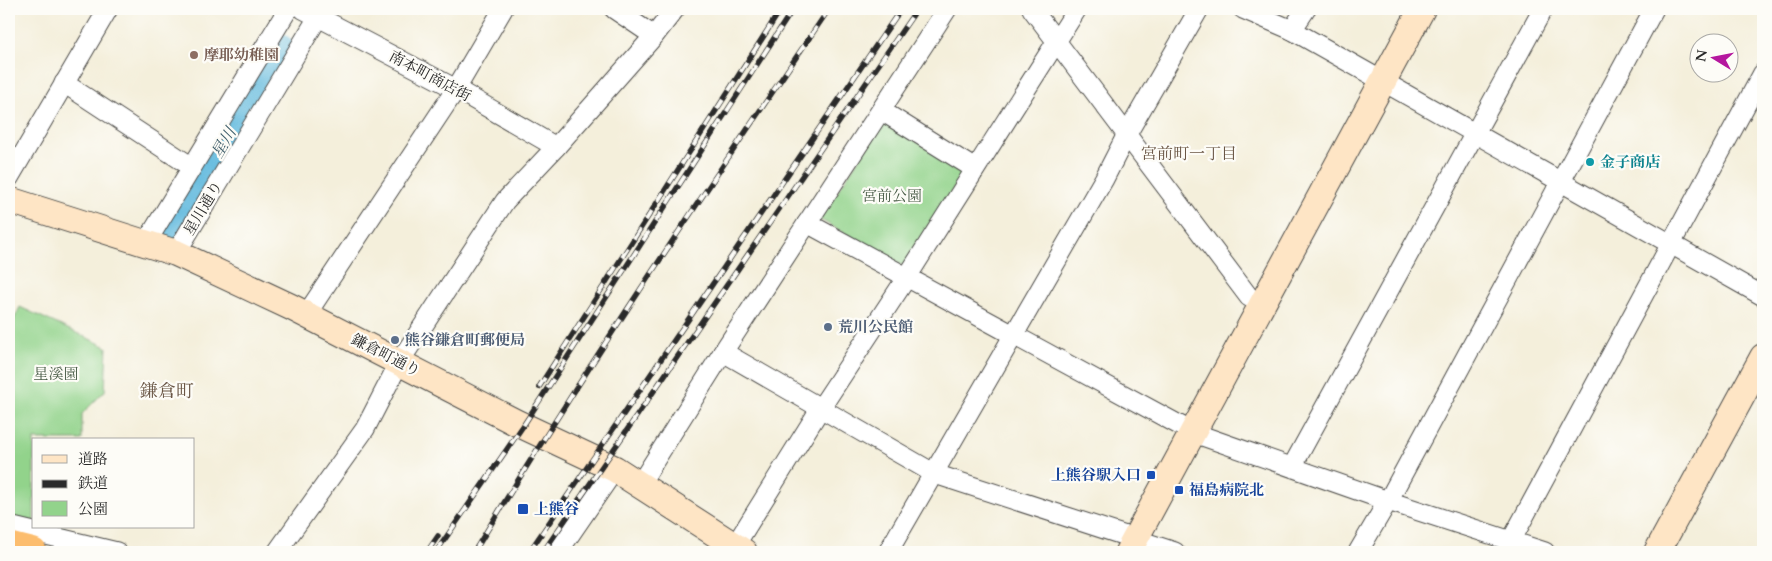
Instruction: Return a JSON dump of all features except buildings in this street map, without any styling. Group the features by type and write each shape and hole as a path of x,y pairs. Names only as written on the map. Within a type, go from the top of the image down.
{"highway":[{"path":"9,546 33,552"}],"street":[{"path":"9,178 108,9"},
{"name":"星川通り","path":"146,244 288,9"},
{"path":"306,315 456,89 503,9"},
{"path":"614,9 654,36"},
{"path":"277,552 365,429 400,361 505,201 556,147 654,36 675,9"},
{"path":"640,484 723,352 947,9"},
{"path":"1032,9 1249,297 1263,305"},
{"path":"736,550 820,408 907,277 1077,9"},
{"path":"888,552 935,474 1013,334 1104,179 1127,134 1199,9"},
{"path":"1243,9 1292,30 1763,296"},
{"path":"1292,30 1306,9"},
{"path":"1131,546 1194,433 1422,9"},
{"path":"1292,467 1542,9"},
{"path":"1358,552 1388,501 1654,9"},
{"name":"星川通り","path":"176,253 315,12"},
{"name":"南本町商店街","path":"315,12 456,89 556,147"},
{"path":"1511,541 1763,73"},
{"path":"64,83 192,167"},
{"path":"882,111 975,169"},
{"name":"鎌倉町通り","path":"9,200 176,253 306,315 400,361 517,423 615,469 736,550"},
{"path":"807,223 1194,433 1388,501 1544,552"},
{"path":"723,352 935,474 1131,546 1175,552"},
{"path":"1657,552 1763,357"},
{"path":"558,552 615,469"},
{"path":"9,526 117,552"}],"green space":[{"name":"宮前公園","path":"884,121 965,171 903,266 819,219"},
{"name":"星溪園","path":"20,307 107,347 105,391 82,414 82,438 32,438 32,528 66,528 59,543 9,524 9,330"}],"waterway":[{"name":"星川","path":"169,236 279,49"}],"railway":[{"path":"539,387 781,9"},
{"path":"436,552 523,426 793,9"},
{"path":"474,552 603,346 829,9"},
{"path":"529,552 901,9"},
{"path":"543,552 917,9"},
{"path":"427,552 438,536"}],"place":[{"name":"摩耶幼稚園","path":"194,55"},
{"name":"金子商店","path":"1590,162"},
{"name":"荒川公民館","path":"828,327"},
{"name":"熊谷鎌倉町郵便局","path":"395,340"},
{"name":"上熊谷駅入口","path":"1151,475"},
{"name":"福島病院北","path":"1179,490"},
{"name":"上熊谷","path":"523,509"}],"district":[{"name":"宮前町一丁目","path":"1189,154"},
{"name":"鎌倉町","path":"167,391"}]}
